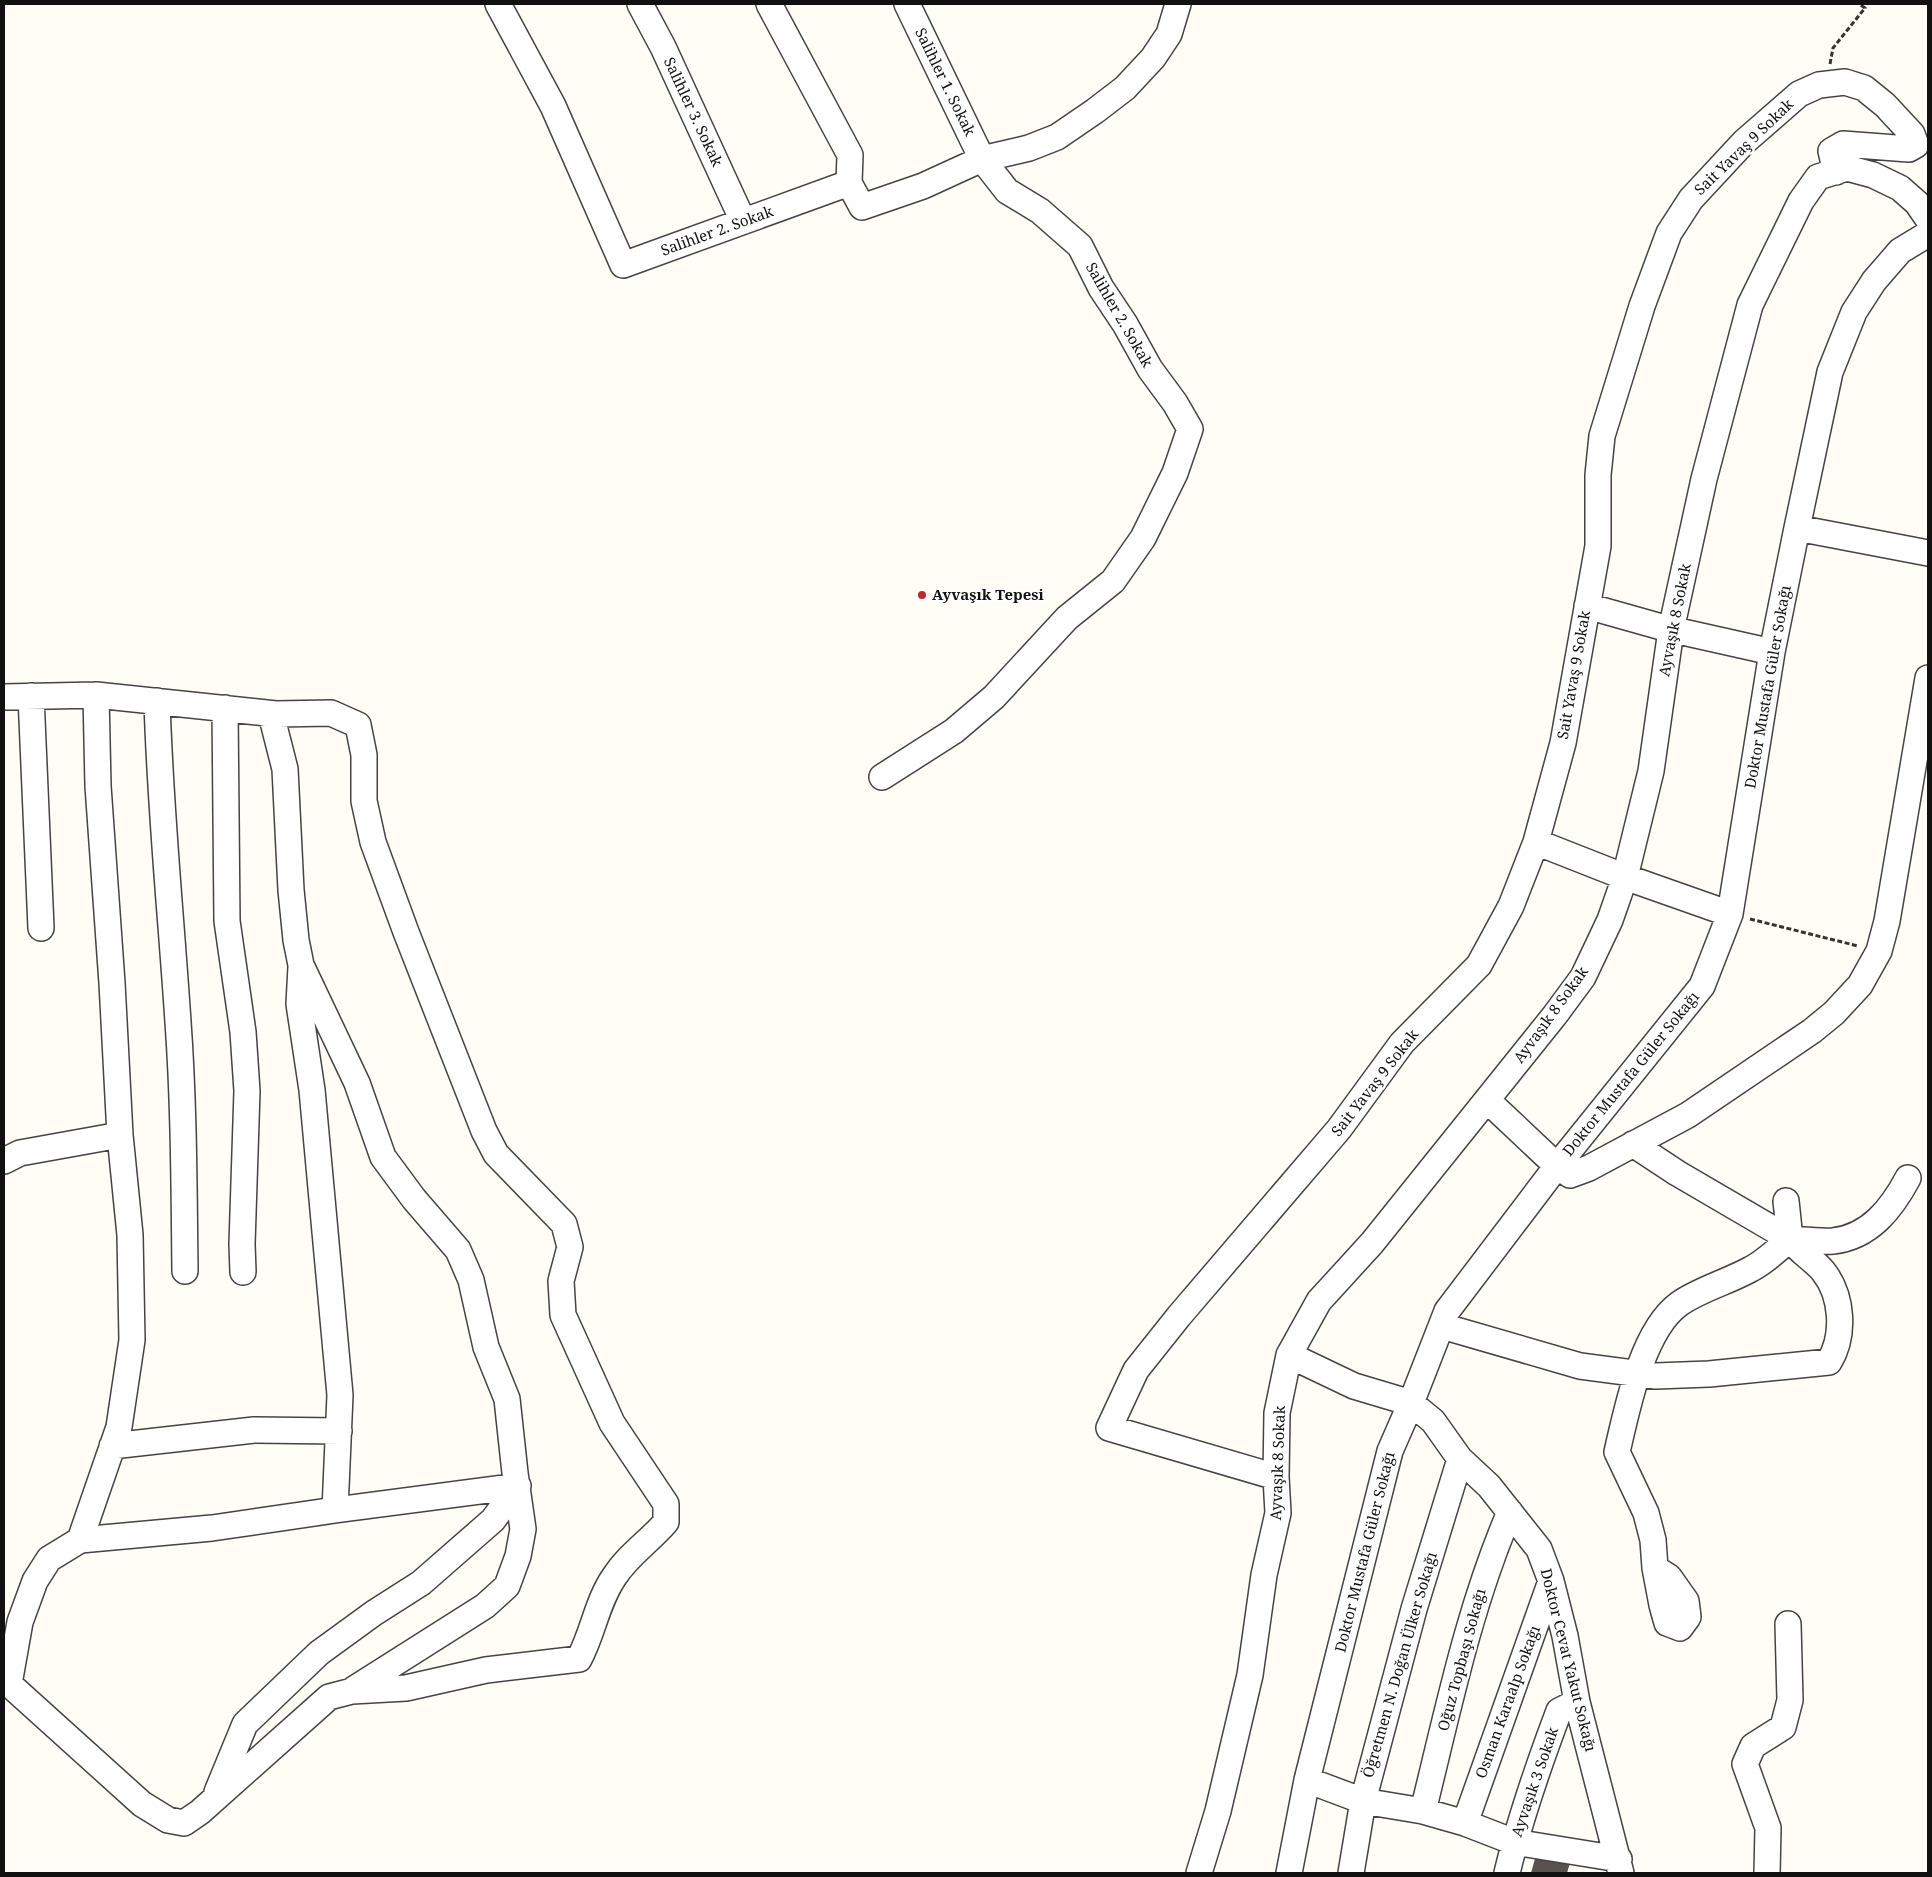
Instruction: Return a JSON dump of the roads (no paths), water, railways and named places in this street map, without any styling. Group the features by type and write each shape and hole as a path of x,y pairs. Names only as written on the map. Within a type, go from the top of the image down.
{"street":[{"name":"Salihler 2. Sokak","path":"498,4 553,106 623,265 850,183"},
{"name":"Salihler 3. Sokak","path":"640,4 663,47 743,221"},
{"path":"769,4 850,155 850,183 862,207 923,186 982,159 1029,148 1057,136 1125,88 1153,58 1169,34 1178,4"},
{"name":"Salihler 1. Sokak","path":"907,4 982,159"},
{"name":"Sait Yavaş 9 Sokak","path":"1276,1477 1109,1428 1136,1370 1179,1316 1327,1144 1402,1043 1478,965 1512,906 1536,842 1563,743 1598,546 1598,475 1602,436 1642,306 1669,233 1691,199 1744,142 1799,94 1819,85 1845,82 1864,88 1885,105 1912,134 1916,145 1909,150 1843,144 1831,151 1836,172"},
{"name":"Salihler 2. Sokak","path":"882,776 954,731 994,697 1068,618 1113,581 1143,538 1175,473 1190,429 1175,403 1150,369 1125,324 1101,288 1080,246 1040,211 1007,191 982,159"},
{"name":"Ayvaşık 8 Sokak","path":"1199,1873 1218,1811 1250,1675 1264,1575 1278,1513 1276,1477 1278,1413 1289,1355 1319,1301 1372,1243 1488,1101 1555,1015 1582,977 1610,920 1625,877 1650,771 1671,630 1704,479 1750,305 1801,200 1818,177 1847,168 1872,175 1900,188 1917,203 1928,219"},
{"name":"Doktor Mustafa Güler Sokağı","path":"1289,1873 1307,1780 1390,1451 1412,1403 1447,1311 1557,1166 1702,986 1730,914 1772,652 1796,528 1830,372 1854,312 1874,281 1900,251 1928,234"},
{"path":"1796,528 1928,554"},
{"path":"1587,606 1671,630 1772,652"},
{"path":"1488,1101 1557,1166 1570,1175 1589,1168 1688,1115 1812,1031 1834,1013 1860,985 1879,951 1887,921 1928,678"},
{"path":"80,1540 119,1427 132,1340 130,1235 120,1135 112,983 98,786 96,695"},
{"path":"4,697 96,695 271,714 332,713 358,724 364,755 364,801 374,842 406,932 480,1122 496,1154 564,1224 570,1247 561,1281 563,1315 612,1423 666,1504 666,1522 654,1537 631,1555 613,1578 579,1659 486,1670 406,1688 352,1690 329,1697 184,1823 168,1820 142,1804 9,1684 20,1622 34,1581 49,1559 80,1540 212,1528 518,1486"},
{"path":"31,696 41,928"},
{"path":"157,701 159,761 178,1023 184,1140 185,1271"},
{"path":"225,708 227,921 243,1032 247,1091 242,1244 243,1272"},
{"path":"271,714 285,769 291,890 296,940 302,964 357,1083 383,1157 414,1199 458,1250 471,1280 486,1347 507,1399 523,1529 518,1556 507,1586 485,1606 352,1690"},
{"path":"1536,842 1625,877 1730,914"},
{"path":"302,964 299,1004 312,1090 340,1395 335,1510"},
{"path":"4,1161 20,1154 120,1135"},
{"path":"1633,1144 1677,1173 1790,1239 1833,1241 1866,1229 1885,1215 1908,1178"},
{"path":"1442,1326 1580,1366 1656,1376 1709,1374 1829,1362 1834,1354 1839,1337 1836,1294 1823,1271 1795,1247 1790,1239 1786,1201"},
{"path":"1655,1568 1653,1540 1646,1513 1617,1452 1637,1373 1666,1315 1680,1303 1753,1268 1790,1239"},
{"path":"1289,1355 1354,1386 1412,1403"},
{"name":"Doktor Cevat Yakut Sokağı","path":"1412,1403 1433,1421 1460,1458 1489,1486 1540,1549 1551,1581 1565,1636 1577,1702 1620,1866"},
{"path":"112,1446 254,1430 339,1431"},
{"name":"Öğretmen N. Doğan Ülker Sokağı","path":"1351,1873 1363,1801 1414,1609 1460,1458"},
{"path":"215,1798 245,1724 319,1653 428,1576 493,1520 518,1486"},
{"name":"Oğuz Topbaşı Sokağı","path":"1423,1811 1453,1686 1489,1563 1510,1512"},
{"name":"Osman Karaalp Sokağı","path":"1465,1823 1551,1581"},
{"path":"1767,1873 1768,1828 1745,1764 1753,1746 1783,1727 1790,1700 1788,1624"},
{"name":"Ayvaşık 3 Sokak","path":"1507,1873 1514,1842 1559,1711 1577,1702"},
{"path":"1307,1780 1363,1801 1423,1811 1465,1823 1514,1842 1620,1866"}],"place":[{"name":"Ayvaşık Tepesi","path":"922,595"}]}
